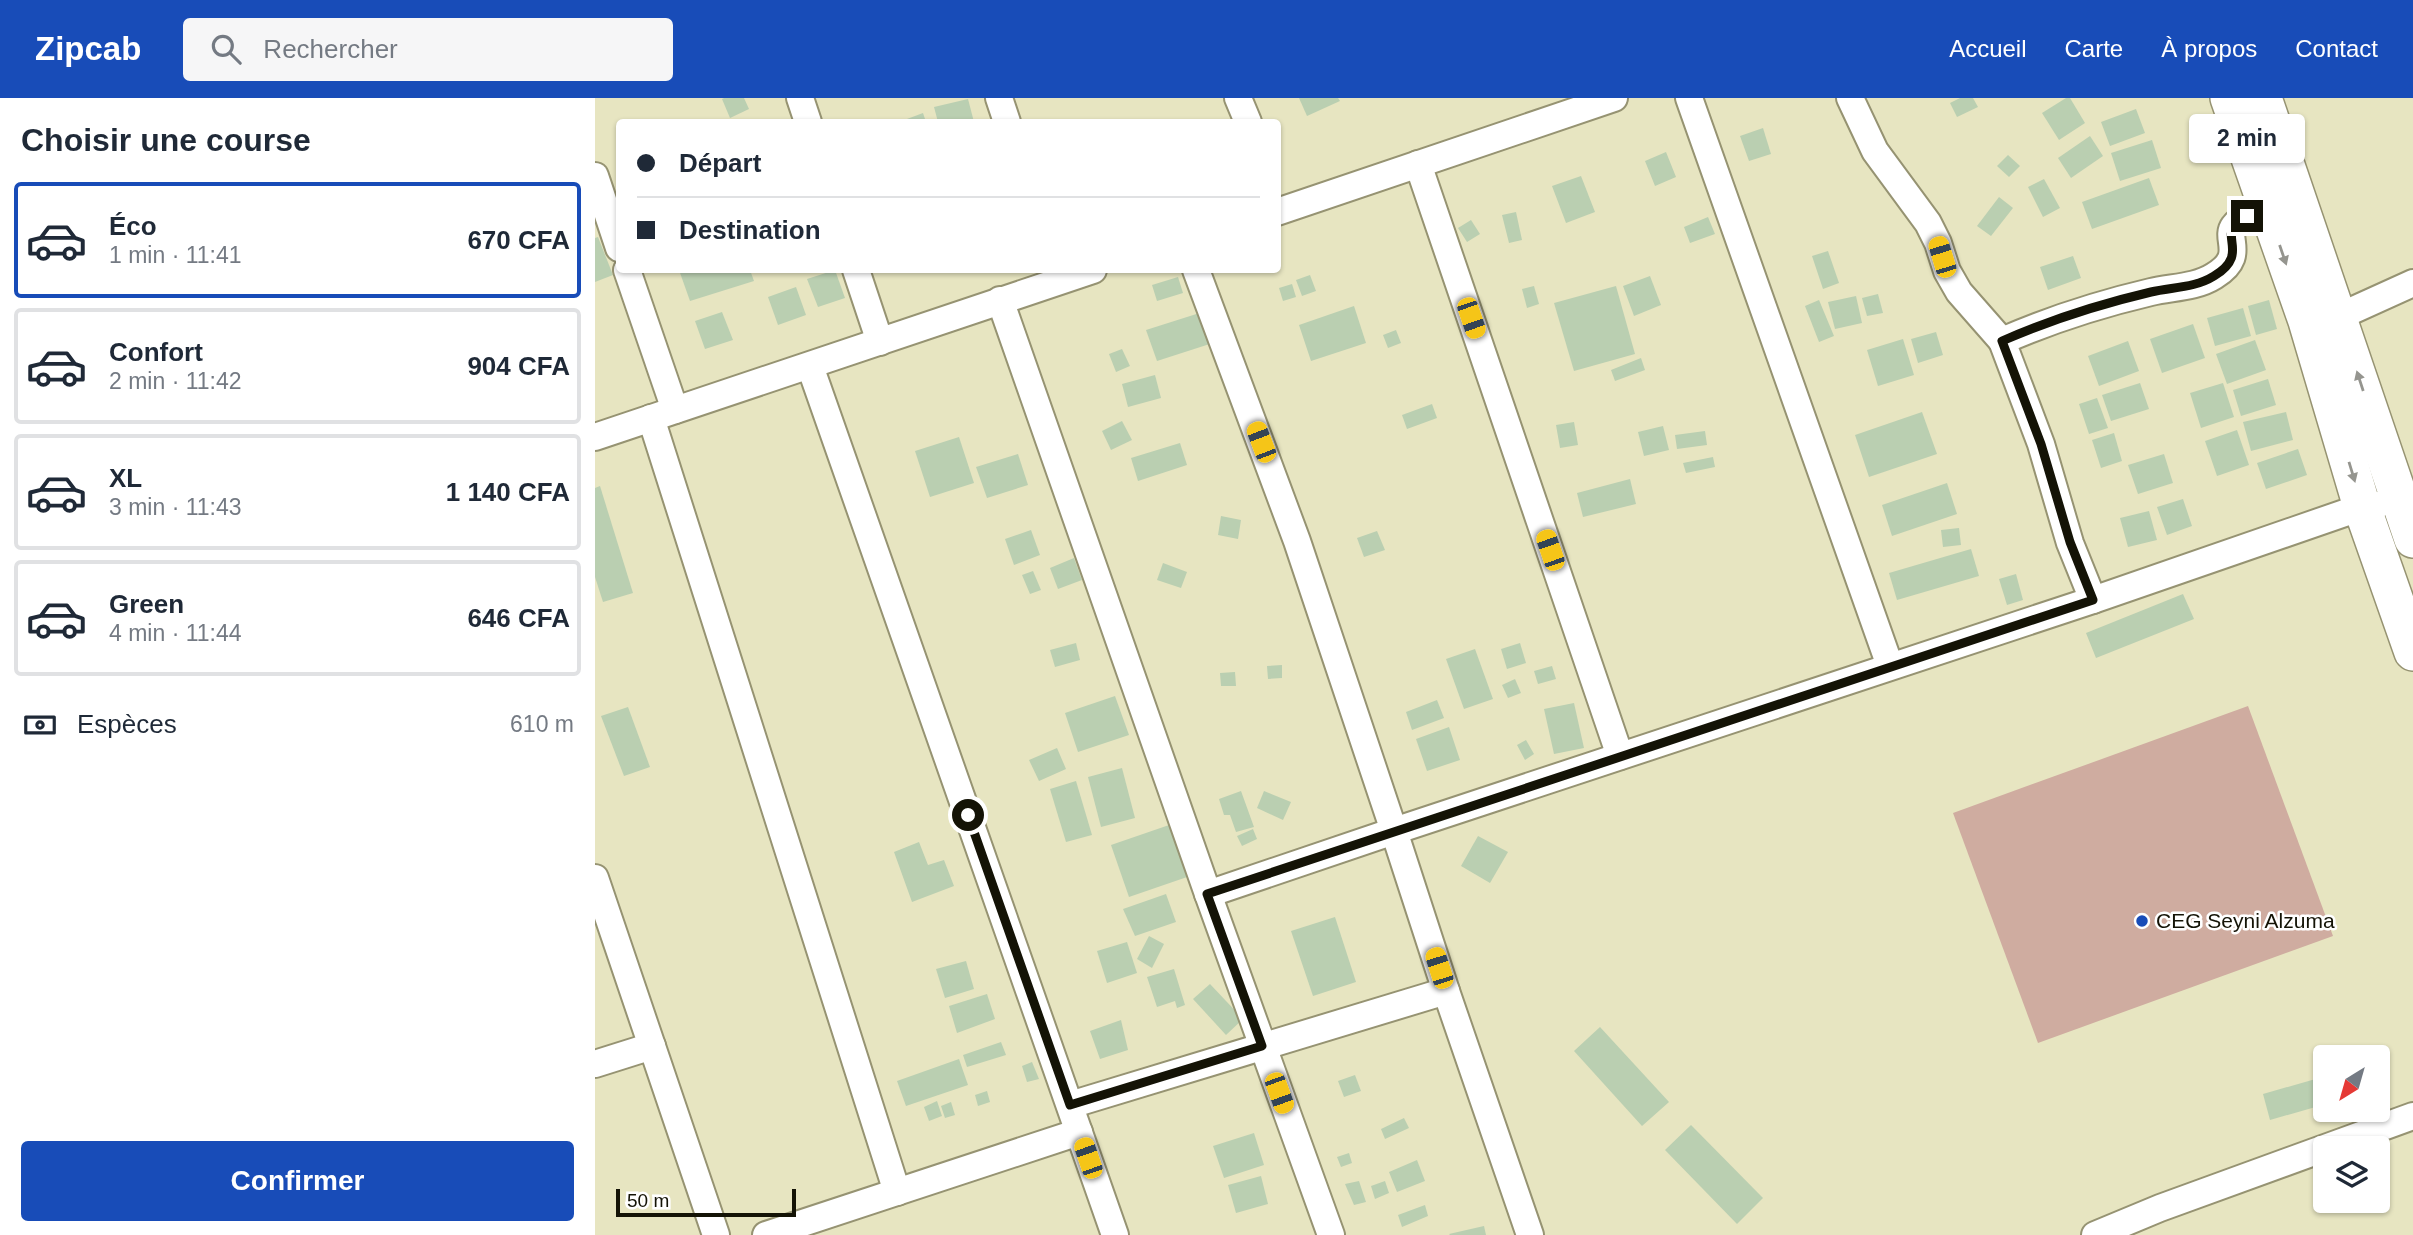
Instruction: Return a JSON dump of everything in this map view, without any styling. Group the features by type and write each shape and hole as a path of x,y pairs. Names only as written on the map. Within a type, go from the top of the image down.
{"main road":[{"path":"2229,98 2267,209 2322,319 2400,501 2413,539"},
{"path":"2263,98 2322,319 2362,507 2413,652"}],"street":[{"path":"800,98 807,119"},
{"path":"999,98 1006,119"},
{"path":"1238,98 1247,119"},
{"path":"1281,207 1613,98"},
{"path":"1689,98 1890,666"},
{"path":"1850,98 1875,151 1928,223 1947,271 1959,292 2002,341 2041,444 2070,542 2093,600"},
{"path":"1418,164 1620,755"},
{"path":"595,176 616,239"},
{"path":"2002,341 2047,321 2151,292 2201,283 2220,272 2231,260 2234,249 2231,233 2233,227 2247,216 2267,209"},
{"path":"628,273 663,414 897,1192"},
{"path":"857,273 880,342"},
{"path":"1197,273 1297,541 1530,1235"},
{"path":"595,437 880,342 1000,300 1058,275"},
{"path":"2322,319 2413,283"},
{"path":"1000,300 1207,894 1331,1235"},
{"path":"810,366 1115,1235"},
{"path":"1207,894 2093,600 2362,507 2400,501"},
{"path":"595,878 716,1235"},
{"path":"1070,1105 1446,991"},
{"path":"595,1064 652,1046"},
{"path":"2095,1235 2160,1208 2413,1116"},
{"path":"766,1235 1079,1132"}],"shaded area":[{"path":"2248,706 2333,936 2038,1043 1953,813"}],"building":[{"path":"744,98 749,109 730,118 722,99"},
{"path":"1299,98 1338,98 1340,101 1307,116"},
{"path":"1960,98 1973,98 1978,107 1957,117 1950,103"},
{"path":"2070,98 2085,123 2059,140 2042,113"},
{"path":"968,99 973,119 937,119 934,107"},
{"path":"2136,109 2145,133 2110,146 2101,122"},
{"path":"923,113 925,119 907,119"},
{"path":"1763,128 1771,154 1749,161 1740,136"},
{"path":"2090,136 2103,156 2071,178 2058,158"},
{"path":"2152,140 2161,168 2120,181 2111,153"},
{"path":"1666,152 1676,177 1655,186 1645,161"},
{"path":"2008,155 2020,166 2009,177 1997,166"},
{"path":"1581,176 1595,212 1566,223 1552,186"},
{"path":"2149,178 2159,205 2092,229 2082,202"},
{"path":"2044,179 2060,208 2043,217 2028,187"},
{"path":"1999,197 2013,208 1991,236 1977,226"},
{"path":"1516,212 1522,240 1509,243 1502,215"},
{"path":"1708,217 1715,234 1690,243 1684,227"},
{"path":"1471,220 1480,234 1467,242 1458,228"},
{"path":"598,237 613,275 595,282 595,238"},
{"path":"1828,251 1839,283 1823,289 1812,256"},
{"path":"2073,256 2081,278 2048,290 2040,267"},
{"path":"680,273 751,273 754,281 690,301"},
{"path":"826,273 836,273 845,298 818,307 807,279"},
{"path":"1310,275 1316,291 1302,296 1296,280"},
{"path":"1650,276 1661,305 1634,316 1623,286"},
{"path":"1178,277 1183,293 1157,301 1152,285"},
{"path":"1292,284 1296,297 1283,301 1279,288"},
{"path":"1534,286 1539,304 1527,308 1522,289"},
{"path":"1616,286 1635,354 1574,371 1554,303"},
{"path":"796,287 806,315 778,325 768,297"},
{"path":"1878,294 1883,313 1867,316 1862,298"},
{"path":"1856,296 1862,323 1835,329 1828,302"},
{"path":"1819,300 1834,336 1819,342 1805,306"},
{"path":"2269,300 2277,329 2256,335 2248,306"},
{"path":"1354,306 1366,343 1311,361 1299,325"},
{"path":"2243,308 2251,336 2215,346 2207,318"},
{"path":"1209,310 1219,341 1157,361 1146,330"},
{"path":"722,312 733,340 705,349 695,321"},
{"path":"2193,324 2205,358 2162,373 2150,339"},
{"path":"1396,330 1401,343 1388,348 1383,335"},
{"path":"1936,332 1943,355 1918,363 1911,339"},
{"path":"1903,339 1914,375 1878,386 1867,350"},
{"path":"2255,340 2266,370 2227,384 2216,354"},
{"path":"2128,341 2139,371 2099,386 2088,356"},
{"path":"1122,349 1130,366 1116,372 1109,354"},
{"path":"1641,358 1645,370 1615,381 1611,370"},
{"path":"1155,375 1161,398 1128,407 1122,384"},
{"path":"2268,379 2276,405 2241,416 2233,390"},
{"path":"2140,383 2149,409 2111,421 2102,395"},
{"path":"2223,383 2234,417 2201,428 2190,393"},
{"path":"2097,398 2108,428 2089,434 2079,404"},
{"path":"1432,404 1437,418 1407,429 1402,415"},
{"path":"1922,412 1937,454 1869,477 1855,435"},
{"path":"2286,412 2293,440 2251,451 2243,422"},
{"path":"1122,421 1132,440 1111,450 1102,431"},
{"path":"1574,422 1578,445 1560,448 1556,425"},
{"path":"1663,426 1669,450 1644,456 1638,432"},
{"path":"2237,430 2249,465 2217,476 2205,441"},
{"path":"1705,431 1707,445 1677,449 1675,435"},
{"path":"2114,433 2122,461 2101,468 2092,440"},
{"path":"959,437 974,483 930,497 915,451"},
{"path":"1180,443 1187,465 1138,481 1131,458"},
{"path":"2298,449 2307,475 2266,489 2257,463"},
{"path":"1018,454 1028,485 987,498 976,467"},
{"path":"2164,454 2173,483 2138,494 2128,465"},
{"path":"1713,457 1715,467 1686,473 1683,463"},
{"path":"1630,479 1636,504 1583,517 1577,493"},
{"path":"1947,483 1957,514 1892,536 1882,505"},
{"path":"600,486 633,593 603,602 595,577 595,488"},
{"path":"2183,499 2192,526 2167,535 2157,507"},
{"path":"2149,511 2157,540 2128,547 2120,518"},
{"path":"1221,516 1241,520 1238,539 1218,535"},
{"path":"1959,528 1961,545 1943,547 1941,530"},
{"path":"1031,530 1040,555 1014,565 1005,539"},
{"path":"1377,531 1385,550 1364,557 1357,538"},
{"path":"1971,549 1979,576 1897,600 1889,573"},
{"path":"1074,558 1082,580 1058,589 1050,568"},
{"path":"1163,563 1187,572 1181,588 1157,580"},
{"path":"1033,571 1041,590 1030,594 1022,575"},
{"path":"2016,574 2023,600 2007,605 1999,579"},
{"path":"2183,594 2194,619 2096,658 2086,633"},
{"path":"1076,643 1080,660 1055,667 1050,650"},
{"path":"1520,643 1526,663 1507,669 1501,649"},
{"path":"1475,649 1493,699 1464,709 1446,659"},
{"path":"1282,665 1282,678 1268,679 1267,666"},
{"path":"1552,666 1556,679 1538,684 1534,671"},
{"path":"1235,672 1236,686 1221,686 1220,673"},
{"path":"1515,679 1521,693 1508,698 1502,685"},
{"path":"1115,696 1129,735 1078,752 1065,713"},
{"path":"1437,700 1444,718 1412,730 1406,712"},
{"path":"1574,703 1584,748 1554,754 1544,709"},
{"path":"628,707 650,767 624,776 601,716"},
{"path":"1449,727 1460,760 1427,771 1416,739"},
{"path":"1526,740 1534,754 1525,760 1517,745"},
{"path":"1057,748 1066,769 1039,781 1029,760"},
{"path":"1122,768 1135,818 1101,827 1088,777"},
{"path":"1076,781 1092,835 1066,842 1050,789"},
{"path":"1241,791 1254,827 1236,832 1230,815 1224,815 1219,799"},
{"path":"1264,791 1291,802 1283,820 1257,808"},
{"path":"1172,824 1190,876 1129,897 1111,845"},
{"path":"1253,829 1257,839 1242,846 1237,836"},
{"path":"1478,836 1508,852 1490,883 1461,866"},
{"path":"919,842 928,865 944,860 954,886 912,902 894,852"},
{"path":"1166,894 1176,922 1135,936 1123,909"},
{"path":"1335,917 1356,982 1313,996 1291,931"},
{"path":"1149,936 1164,944 1152,968 1137,959"},
{"path":"1127,942 1137,973 1107,983 1097,951"},
{"path":"966,961 974,989 945,998 936,969"},
{"path":"1174,969 1185,1005 1177,1008 1175,1001 1157,1007 1147,977"},
{"path":"1210,984 1243,1019 1226,1035 1193,999"},
{"path":"987,994 995,1019 957,1033 949,1006"},
{"path":"1121,1020 1128,1050 1100,1059 1090,1031"},
{"path":"1600,1027 1669,1102 1642,1126 1574,1051"},
{"path":"1001,1042 1006,1055 967,1067 963,1055"},
{"path":"959,1059 968,1085 906,1106 897,1081"},
{"path":"1032,1062 1039,1079 1027,1082 1022,1066"},
{"path":"1355,1075 1361,1091 1344,1097 1338,1081"},
{"path":"2313,1080 2313,1108 2270,1120 2263,1094"},
{"path":"987,1091 990,1102 978,1106 975,1095"},
{"path":"937,1101 942,1116 929,1121 924,1107"},
{"path":"951,1102 955,1115 945,1118 941,1106"},
{"path":"1404,1118 1409,1128 1385,1139 1381,1129"},
{"path":"1691,1125 1763,1198 1737,1224 1665,1150"},
{"path":"1254,1133 1264,1165 1224,1178 1213,1146"},
{"path":"1349,1153 1352,1163 1341,1167 1337,1157"},
{"path":"1417,1160 1425,1181 1397,1192 1389,1172"},
{"path":"1261,1176 1268,1204 1236,1213 1228,1185"},
{"path":"1359,1181 1366,1202 1354,1205 1345,1184"},
{"path":"1385,1181 1389,1193 1375,1199 1371,1186"},
{"path":"1425,1205 1428,1216 1402,1227 1398,1215"},
{"path":"1484,1226 1486,1235 1449,1234"}],"place":[{"name":"CEG Seyni Alzuma","path":"2142,921"}],"route":[{"path":"968,815 1070,1105 1262,1046 1207,894 2093,600 2070,542 2041,444 2002,341 2047,321 2151,292 2201,283 2220,272 2231,260 2234,249 2231,233 2233,227 2247,216"}]}
